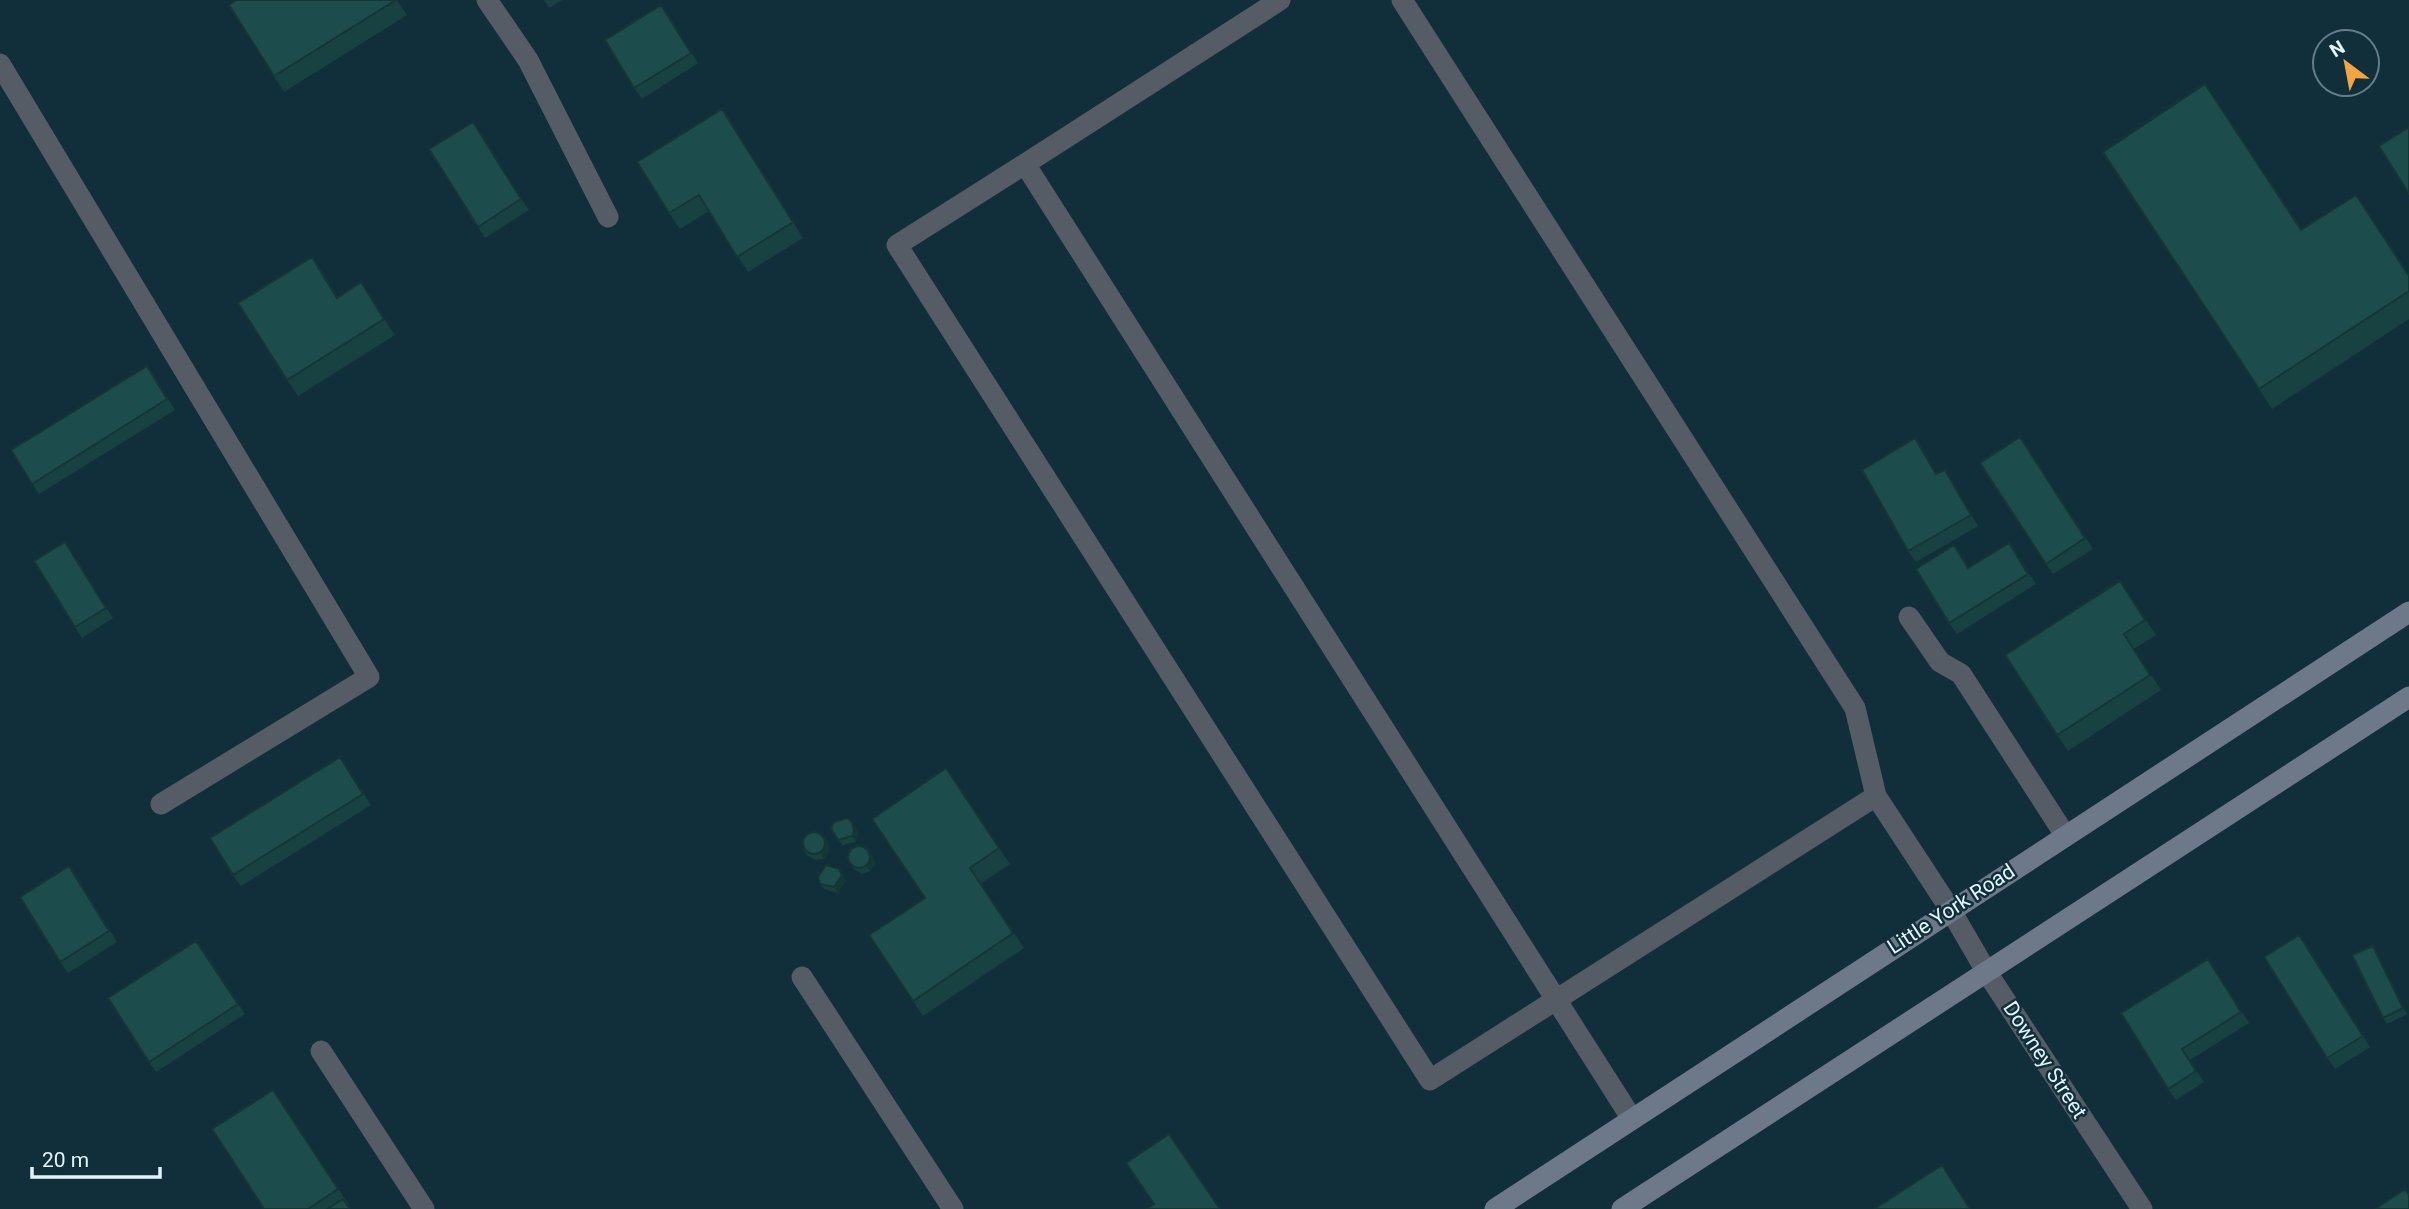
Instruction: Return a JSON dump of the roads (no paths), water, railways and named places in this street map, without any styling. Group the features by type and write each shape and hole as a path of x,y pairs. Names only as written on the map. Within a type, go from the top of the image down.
{"main road":[{"name":"Little York Road","path":"1495,1209 2409,612"},
{"path":"1622,1209 2409,697"}],"street":[{"path":"486,0 528,60 608,217"},
{"path":"1280,0 897,245 1430,1080 1876,796 1855,708 1402,0"},
{"path":"0,64 369,677 161,804"},
{"path":"1025,164 1632,1119"},
{"path":"1909,617 1940,662 1961,674 2065,835"},
{"name":"Downey Street","path":"1876,796 1951,909 1986,971 2142,1209"},
{"path":"802,977 953,1209"},
{"path":"321,1051 424,1209"}]}
